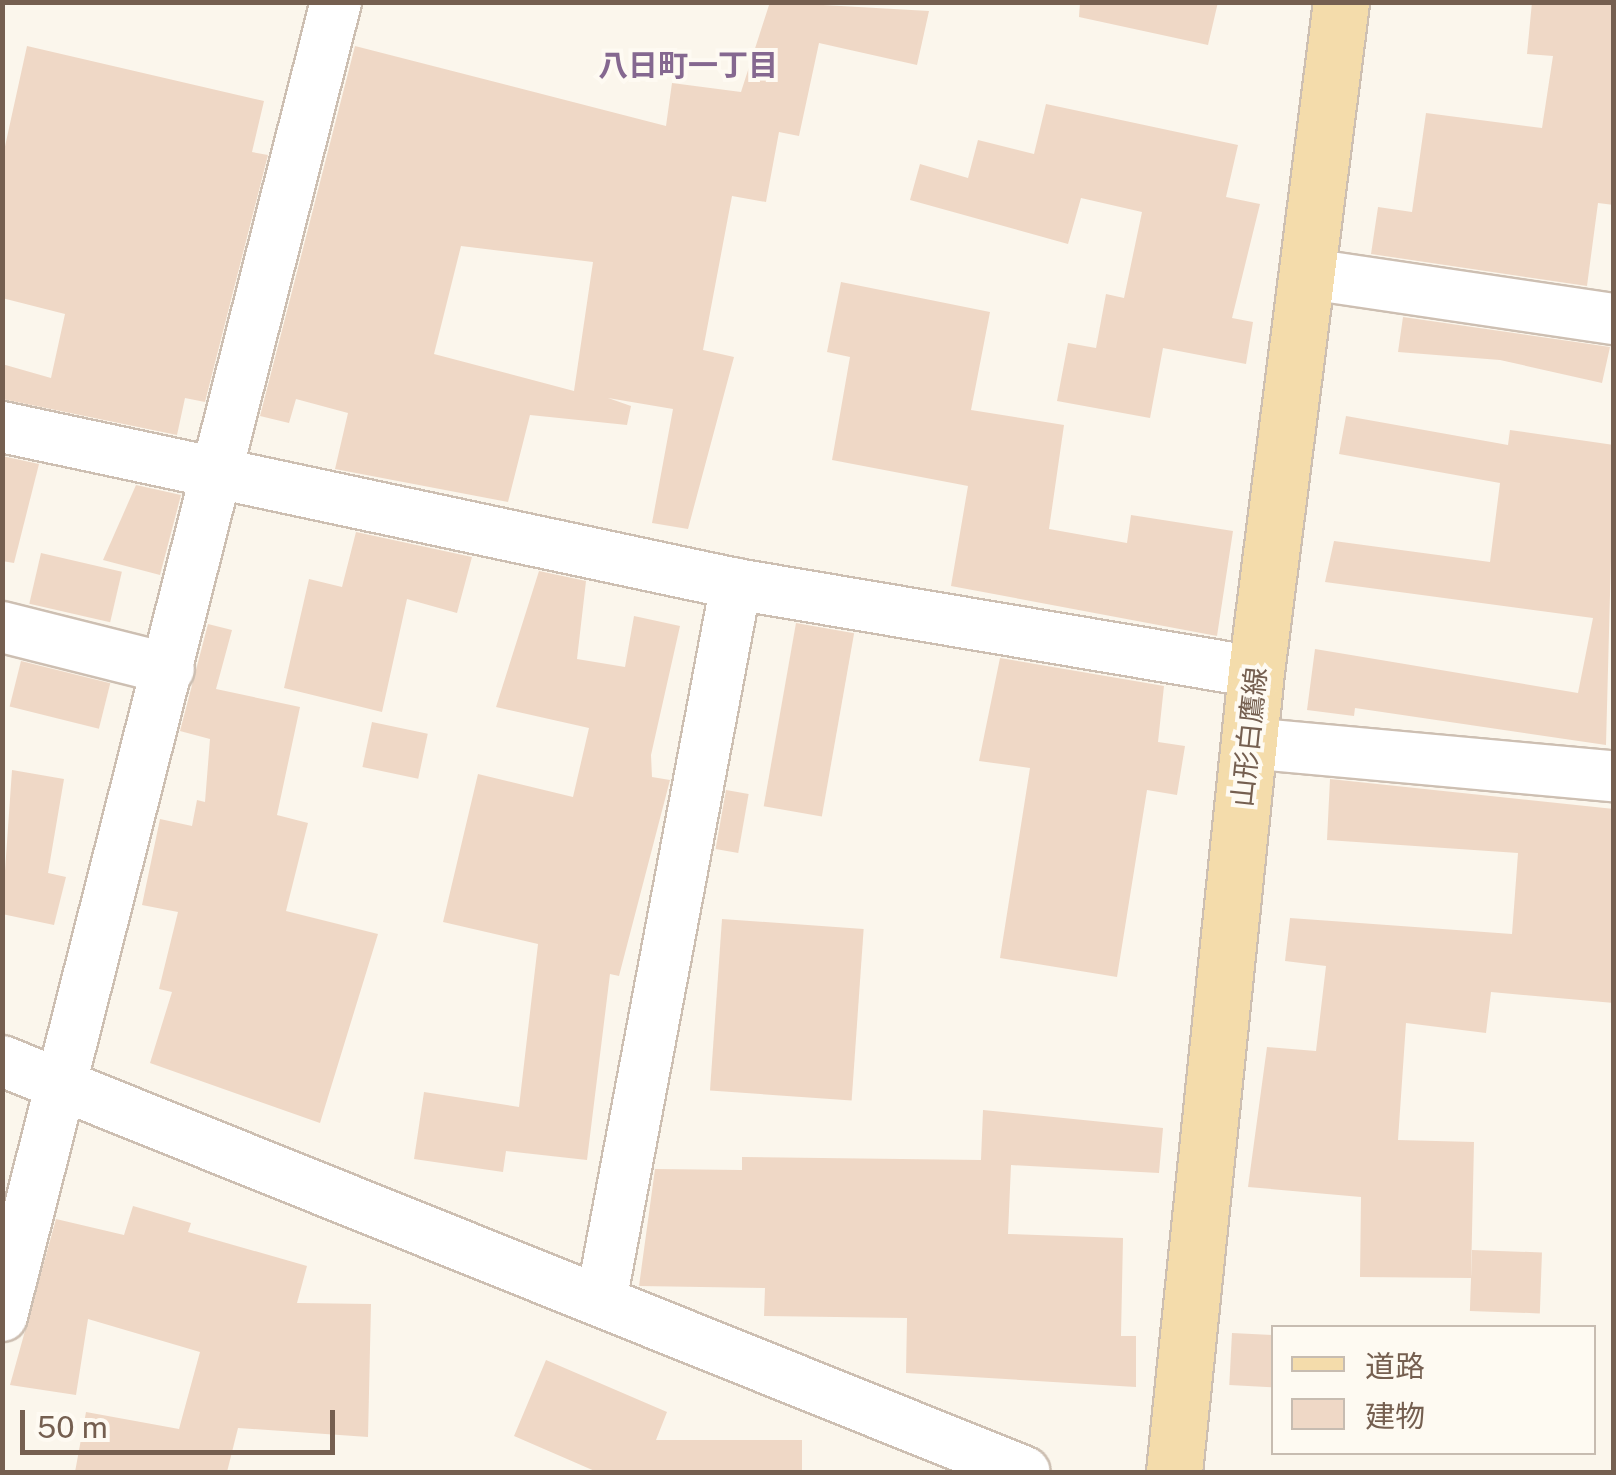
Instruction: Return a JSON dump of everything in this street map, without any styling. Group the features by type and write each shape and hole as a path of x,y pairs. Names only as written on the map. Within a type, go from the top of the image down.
{"main road":[{"name":"山形白鷹線","path":"1174,1472 1256,672 1341,2"}],"street":[{"path":"2,1316 64,1086 336,2"},
{"path":"1309,274 1614,319"},
{"path":"2,427 736,584 1256,672"},
{"path":"601,1301 736,584"},
{"path":"2,628 169,669"},
{"path":"1248,743 1614,776"},
{"path":"2,1062 1025,1472"}],"building":[{"path":"770,2 929,11 917,65 819,43 799,136 779,132 766,202 732,196 703,350 734,357 688,529 652,523 673,409 608,398 631,406 627,425 530,415 508,502 335,469 348,413 296,399 289,423 260,416 355,46 666,126 672,83 741,92","holes":["461,246 593,262 574,391 434,354"]},
{"path":"1080,2 1218,2 1208,45 1079,17"},
{"path":"1532,2 1614,2 1614,205 1598,203 1587,286 1371,254 1378,207 1412,212 1426,113 1542,128 1553,56 1527,54"},
{"path":"27,46 264,101 252,152 268,155 205,402 185,398 177,435 2,399 2,364 51,378 65,314 2,298 2,160"},
{"path":"1046,104 1238,145 1226,197 1260,204 1232,318 1253,322 1246,364 1163,348 1150,418 1057,401 1068,343 1096,348 1106,294 1124,298 1142,212 1081,198 1068,244 910,200 920,164 968,178 978,140 1034,154"},
{"path":"841,282 990,312 971,410 1064,425 1049,529 1127,543 1131,515 1233,531 1217,636 951,586 968,486 832,460 850,357 827,352"},
{"path":"1403,317 1610,347 1602,383 1500,360 1398,352"},
{"path":"1346,416 1508,445 1510,430 1614,445 1606,745 1355,708 1354,716 1307,710 1315,649 1578,693 1593,618 1325,582 1334,541 1490,562 1500,483 1339,454"},
{"path":"2,456 39,464 14,563 2,561"},
{"path":"136,485 181,495 160,575 103,560"},
{"path":"356,532 472,557 457,613 407,599 382,712 284,688 309,579 342,587"},
{"path":"41,553 122,572 110,622 29,604"},
{"path":"539,571 586,581 577,659 625,667 634,616 680,626 651,755 652,777 670,780 619,976 610,974 587,1160 506,1151 503,1172 414,1159 424,1092 519,1107 538,944 443,922 478,774 573,797 589,728 496,707"},
{"path":"796,623 854,633 822,816 764,806"},
{"path":"208,624 232,630 216,689 300,707 277,815 308,823 286,911 378,934 320,1123 150,1063 172,992 159,989 178,912 142,905 160,819 192,826 197,800 205,802 210,739 180,731"},
{"path":"1000,658 1164,686 1158,742 1185,746 1177,795 1147,790 1117,977 1000,958 1030,768 979,761"},
{"path":"21,661 110,683 99,729 10,707"},
{"path":"372,722 428,734 418,779 362,767"},
{"path":"12,770 64,779 48,873 66,877 54,925 2,914"},
{"path":"1330,779 1614,809 1614,1003 1491,992 1486,1033 1406,1023 1398,1140 1474,1142 1471,1278 1360,1277 1361,1197 1248,1187 1267,1047 1316,1051 1326,966 1285,961 1290,918 1512,934 1518,853 1327,840"},
{"path":"726,790 749,794 738,853 716,849"},
{"path":"722,919 864,929 852,1100 710,1091"},
{"path":"983,1110 1163,1128 1159,1173 1011,1165 1008,1234 1123,1238 1121,1336 1136,1336 1136,1387 906,1373 907,1318 764,1316 765,1288 639,1286 655,1169 742,1170 742,1157 981,1160"},
{"path":"133,1206 191,1223 188,1232 307,1266 297,1303 371,1304 368,1437 238,1428 227,1472 75,1472 86,1412 179,1429 200,1352 88,1319 76,1395 10,1385 56,1219 124,1235"},
{"path":"1472,1250 1542,1252 1540,1313 1470,1311"},
{"path":"1232,1333 1271,1335 1271,1387 1229,1385"},
{"path":"546,1360 667,1412 656,1440 802,1440 802,1472 597,1472 514,1436"}],"district":[{"name":"八日町一丁目","path":"688,65"}]}
